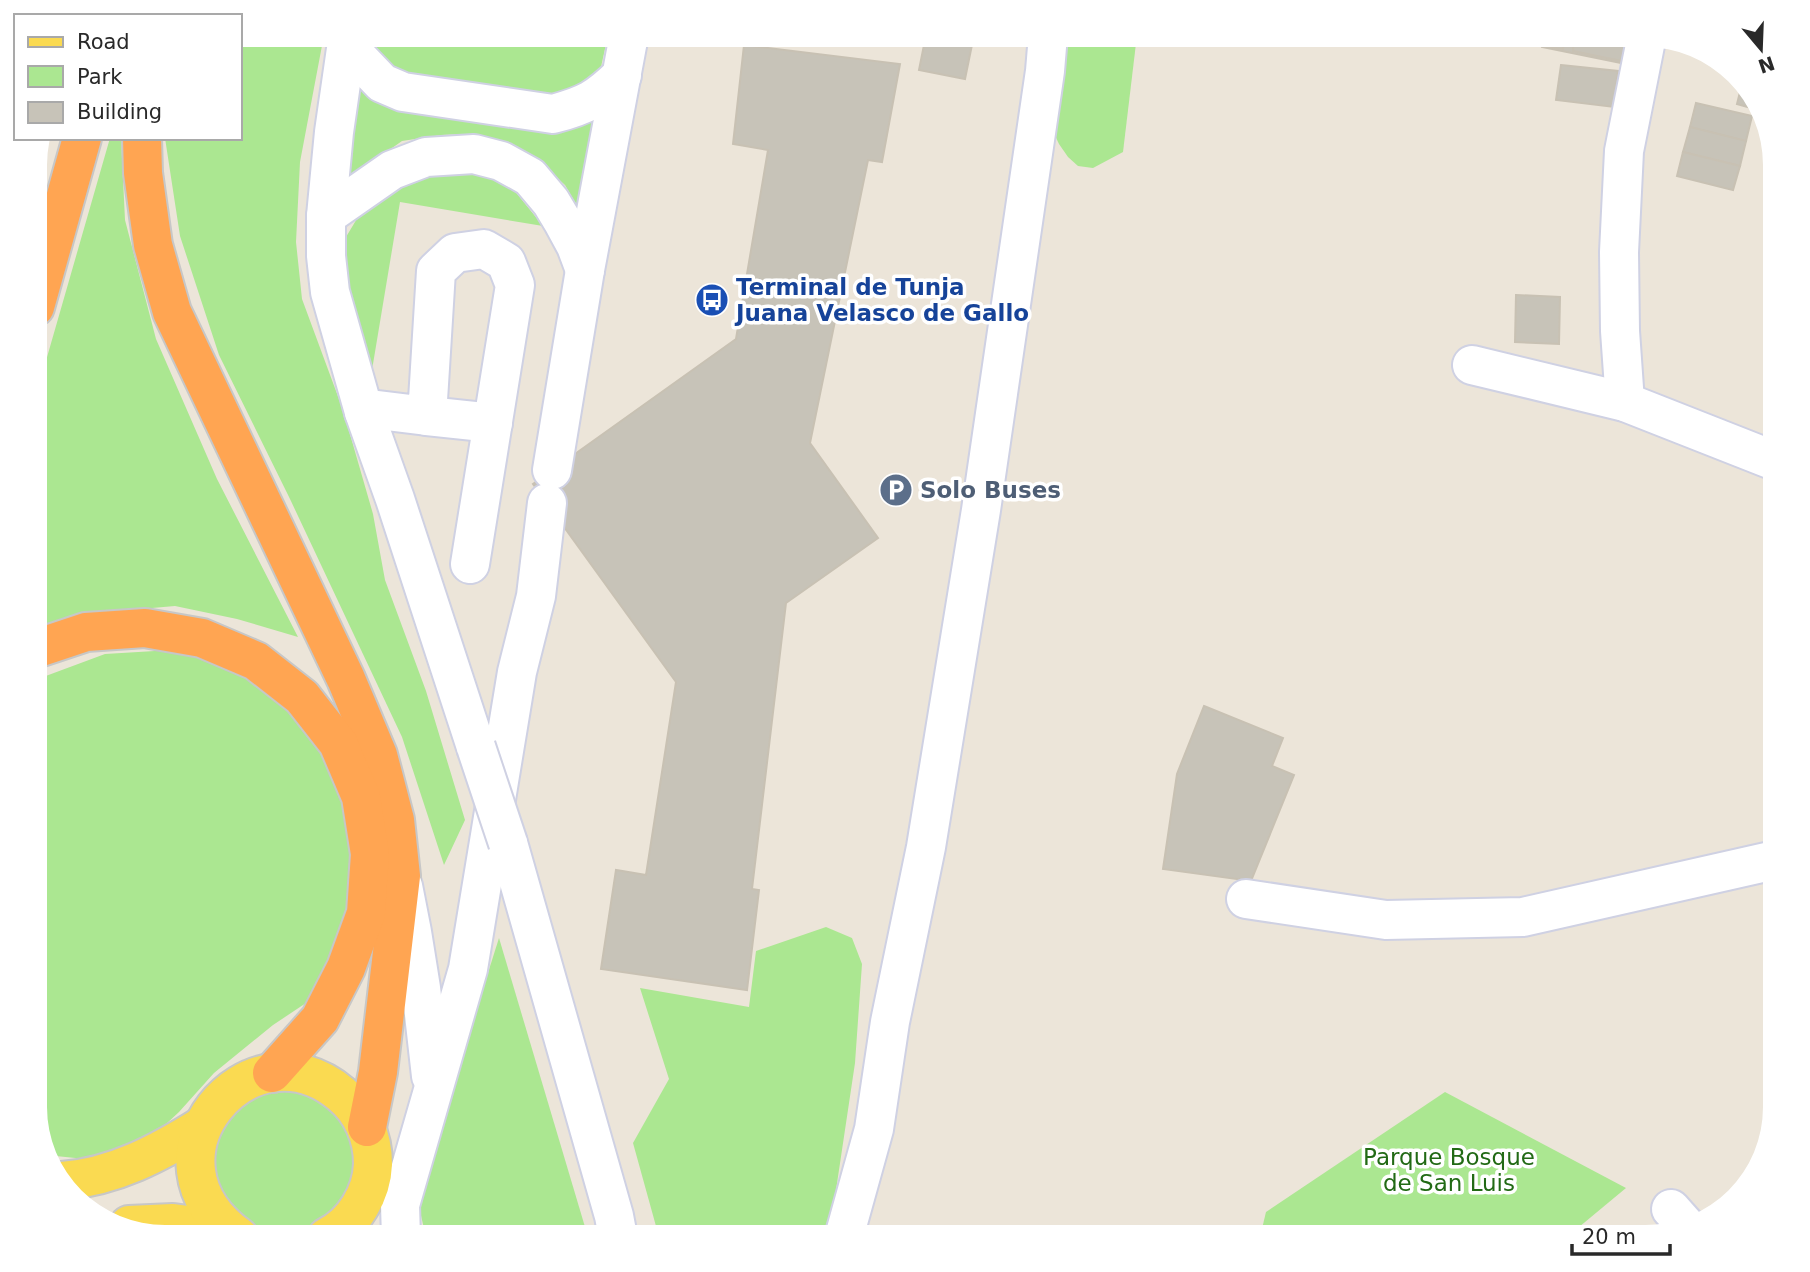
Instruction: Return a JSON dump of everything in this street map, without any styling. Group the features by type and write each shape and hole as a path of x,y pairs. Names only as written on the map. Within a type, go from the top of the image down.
{"highway":[{"path":"48,260 81,140"},
{"path":"142,140 143,173 153,245 172,312 345,679 378,755 395,820 401,876 370,1141"},
{"path":"48,645 86,632 133,628 202,638 256,661 302,697 338,743 361,797 370,854 366,913 346,968 320,1019 272,1073"}],"main road":[{"path":"226,1225 210,1210 198,1183 195,1154 202,1126 219,1100 243,1081 272,1073 302,1073 329,1083 352,1102 370,1141 373,1172 361,1205 348,1225"},
{"path":"73,1180 121,1169 163,1150 202,1126"},
{"path":"151,1224 184,1225"}],"street":[{"path":"347,47 334,132 326,216 326,256 330,292 364,412 508,844 616,1225"},
{"path":"353,47 360,60 382,83 403,92 553,114 578,108 600,96 622,75"},
{"path":"401,1221 431,1096 468,970 517,673 536,596 549,487 585,270 627,47"},
{"path":"847,1225 874,1129 890,1022 926,847 984,496 1047,47"},
{"path":"1625,402 1620,331 1619,252 1624,151 1645,47"},
{"path":"326,216 392,170 426,157 474,154 501,161 530,177 551,202 563,222 585,270"},
{"path":"427,416 436,271 455,253 484,249 506,262 515,285 470,564"},
{"path":"1472,365 1625,402 1763,456"},
{"path":"364,412 377,410 493,423"},
{"path":"1246,899 1386,920 1523,917 1763,863"},
{"path":"401,876 412,932 431,1096"},
{"path":"401,1221 370,1141 431,1096"}],"green space":[{"path":"242,47 322,47 300,162 296,242 302,299 343,410 373,514 385,580 426,691 465,820 444,865 402,737 219,355 180,236 165,140 242,140"},
{"path":"372,47 605,47 599,76 545,102 390,72"},
{"path":"1066,47 1136,47 1123,152 1093,168 1078,166 1059,144 1051,127"},
{"path":"360,74 598,110 579,209 565,185 542,164 508,146 465,134 402,141 348,179"},
{"path":"109,140 121,140 125,220 156,339 217,479 298,637 237,619 175,606 106,612 48,633 48,354"},
{"path":"484,170 510,185 543,226 400,202 372,370 345,286 346,237 358,217 416,172"},
{"path":"188,649 260,674 305,713 353,798 350,922 318,995 273,1025 214,1073 151,1138 95,1160 58,1156 51,1137 48,1115 48,675 105,654"},
{"path":"826,927 852,938 862,964 855,1063 833,1210 827,1225 656,1225 633,1143 669,1079 640,988 749,1007 756,951"},
{"path":"499,938 584,1225 423,1225 418,1203"},
{"name":"Parque Bosque de San Luis","path":"1445,1092 1626,1188 1581,1225 1263,1225 1266,1212"},
{"path":"271,1093 299,1093 324,1104 343,1123 354,1148 354,1176 350,1189 334,1211 315,1225 255,1225 227,1201 216,1176 216,1148 227,1123 246,1104"}],"building":[{"path":"744,47 900,64 882,162 868,160 810,443 878,538 786,603 752,889 759,890 747,990 601,969 616,870 646,875 676,682 533,484 736,339 768,150 733,144"},
{"path":"924,47 972,47 965,79 919,70"},
{"path":"1542,47 1633,47 1631,65"},
{"path":"1573,47 1628,47 1626,62 1573,51"},
{"path":"1561,65 1618,71 1614,107 1556,100"},
{"path":"1739,95 1747,106 1737,104"},
{"path":"1696,103 1752,116 1746,141 1690,127"},
{"path":"1690,127 1746,141 1740,166 1683,152"},
{"path":"1683,152 1740,166 1733,190 1677,176"},
{"path":"1516,295 1560,297 1559,344 1515,342"},
{"path":"1204,706 1283,738 1272,766 1294,775 1251,881 1163,869 1177,774"}],"place":[{"name":"Terminal de Tunja Juana Velasco de Gallo","path":"712,300"},
{"name":"Solo Buses","path":"896,490"}]}
